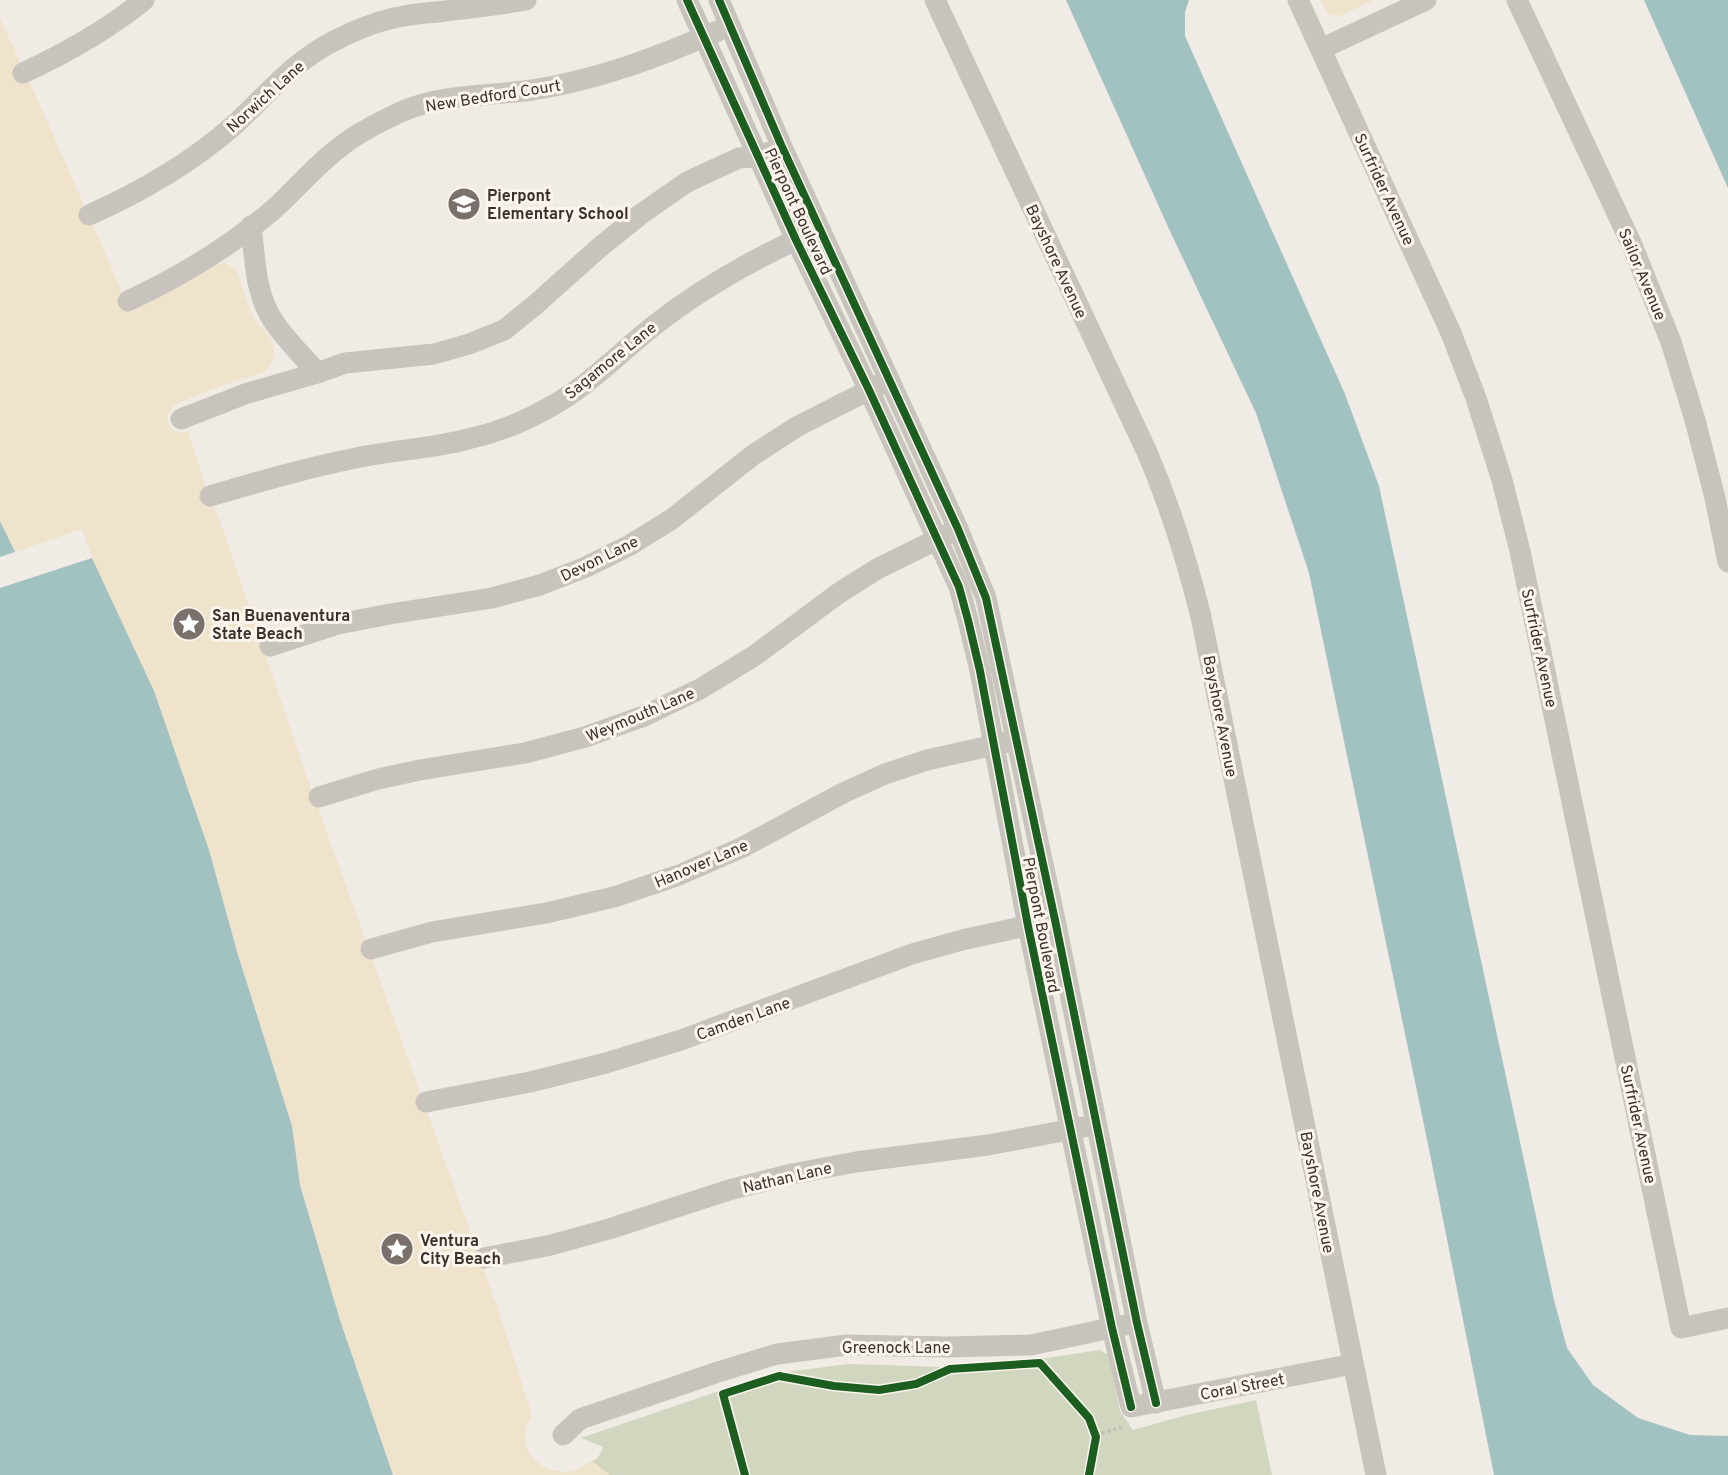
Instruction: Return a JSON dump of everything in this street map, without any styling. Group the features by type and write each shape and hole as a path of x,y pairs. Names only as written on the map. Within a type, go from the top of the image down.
{"street":[{"path":"23,72 81,44 144,0"},
{"name":"Norwich Lane","path":"90,215 125,200 190,159 231,127 297,65 330,43 366,26 405,15 495,6 526,0"},
{"name":"Pierpont Boulevard","path":"687,0 958,587 968,620 995,744 1028,926 1112,1328 1131,1407"},
{"name":"Pierpont Boulevard","path":"719,0 782,147 958,529 986,598 1055,920 1137,1323 1156,1403"},
{"name":"Bayshore Avenue","path":"935,0 1147,452 1180,538 1201,617 1376,1475"},
{"name":"Surfrider Avenue","path":"1298,0 1451,333 1476,398 1503,480 1520,550 1681,1328 1728,1318"},
{"path":"1321,49 1426,0"},
{"name":"Sailor Avenue","path":"1518,0 1632,245 1671,342 1695,420 1715,498 1728,562"},
{"name":"New Bedford Court","path":"128,301 188,270 232,242 273,209 339,147 371,126 406,110 442,100 533,90 584,80 634,65 729,25"},
{"path":"181,419 245,394 345,363 434,354 469,344 504,330 600,247 641,214 687,182 739,158 759,157 782,147"},
{"path":"252,226 257,277 262,299 273,321 317,373"},
{"name":"Sagamore Lane","path":"210,496 358,457 468,440 509,426 548,408 585,384 654,325 693,296 733,271 820,228"},
{"name":"Devon Lane","path":"270,646 338,624 492,598 540,585 586,567 630,545 672,519 753,455 798,426 890,380"},
{"name":"Weymouth Lane","path":"319,797 378,779 420,770 525,753 585,737 644,716 700,689 754,656 876,569 958,529"},
{"name":"Hanover Lane","path":"371,949 432,932 546,913 614,897 679,875 743,847 843,792 885,774 927,760 1017,740"},
{"name":"Camden Lane","path":"426,1102 530,1083 606,1063 703,1033 912,954 962,940 1055,920"},
{"name":"Nathan Lane","path":"484,1258 551,1245 609,1229 729,1190 792,1174 856,1162 988,1145 1097,1125"},
{"name":"Greenock Lane","path":"563,1435 580,1419 777,1354 847,1345 946,1347 1031,1345 1137,1323"},
{"name":"Coral Street","path":"1131,1407 1353,1364"}],"path":[{"path":"1092,1426 1096,1435 1095,1447"},
{"path":"1096,1435 1122,1427"}],"green space":[{"path":"1099,1350 1109,1355 1120,1411 1133,1430 1256,1400 1272,1475 567,1475 598,1458 603,1447 581,1438 778,1373 848,1364 943,1367 1028,1361"}],"sand":[{"path":"1320,0 1373,0 1340,16 1328,14"},
{"name":"San Buenaventura State Beach","path":"0,18 131,312 217,264 225,263 236,269 251,311 258,324 271,339 274,347 273,357 271,365 266,370 179,403 169,413 169,424 176,432 188,431 206,488 200,492 200,501 205,505 214,506 224,532 302,763 499,1312 532,1415 526,1428 525,1438 530,1455 543,1466 561,1471 574,1470 592,1461 610,1475 393,1475 340,1320 300,1185 292,1126 238,955 209,850 153,691 92,558 82,529 15,552 0,521"}],"water":[{"path":"1066,0 1189,0 1185,12 1185,36 1345,394 1379,486 1554,1300 1567,1348 1593,1385 1638,1418 1690,1435 1728,1436 1728,1475 1494,1475 1429,1149 1309,573 1256,413 1169,229"},
{"path":"1644,0 1728,0 1728,188"},
{"path":"0,521 15,552 0,557"},
{"path":"92,558 154,691 209,850 238,955 292,1126 300,1185 340,1320 393,1475 0,1475 0,588"}],"cycle path":[{"path":"687,0 796,240 869,390 959,587 980,671 1028,926 1112,1328 1131,1407"},
{"path":"719,0 782,147 958,529 986,598 1055,920 1137,1323 1156,1403"},
{"path":"745,1475 723,1394 779,1376 834,1386 879,1390 916,1384 950,1369 1040,1363 1089,1418 1096,1437 1089,1475"}],"place":[{"name":"Pierpont Elementary School","path":"464,204"},
{"name":"San Buenaventura State Beach","path":"189,624"},
{"name":"Ventura City Beach","path":"397,1249"}]}
